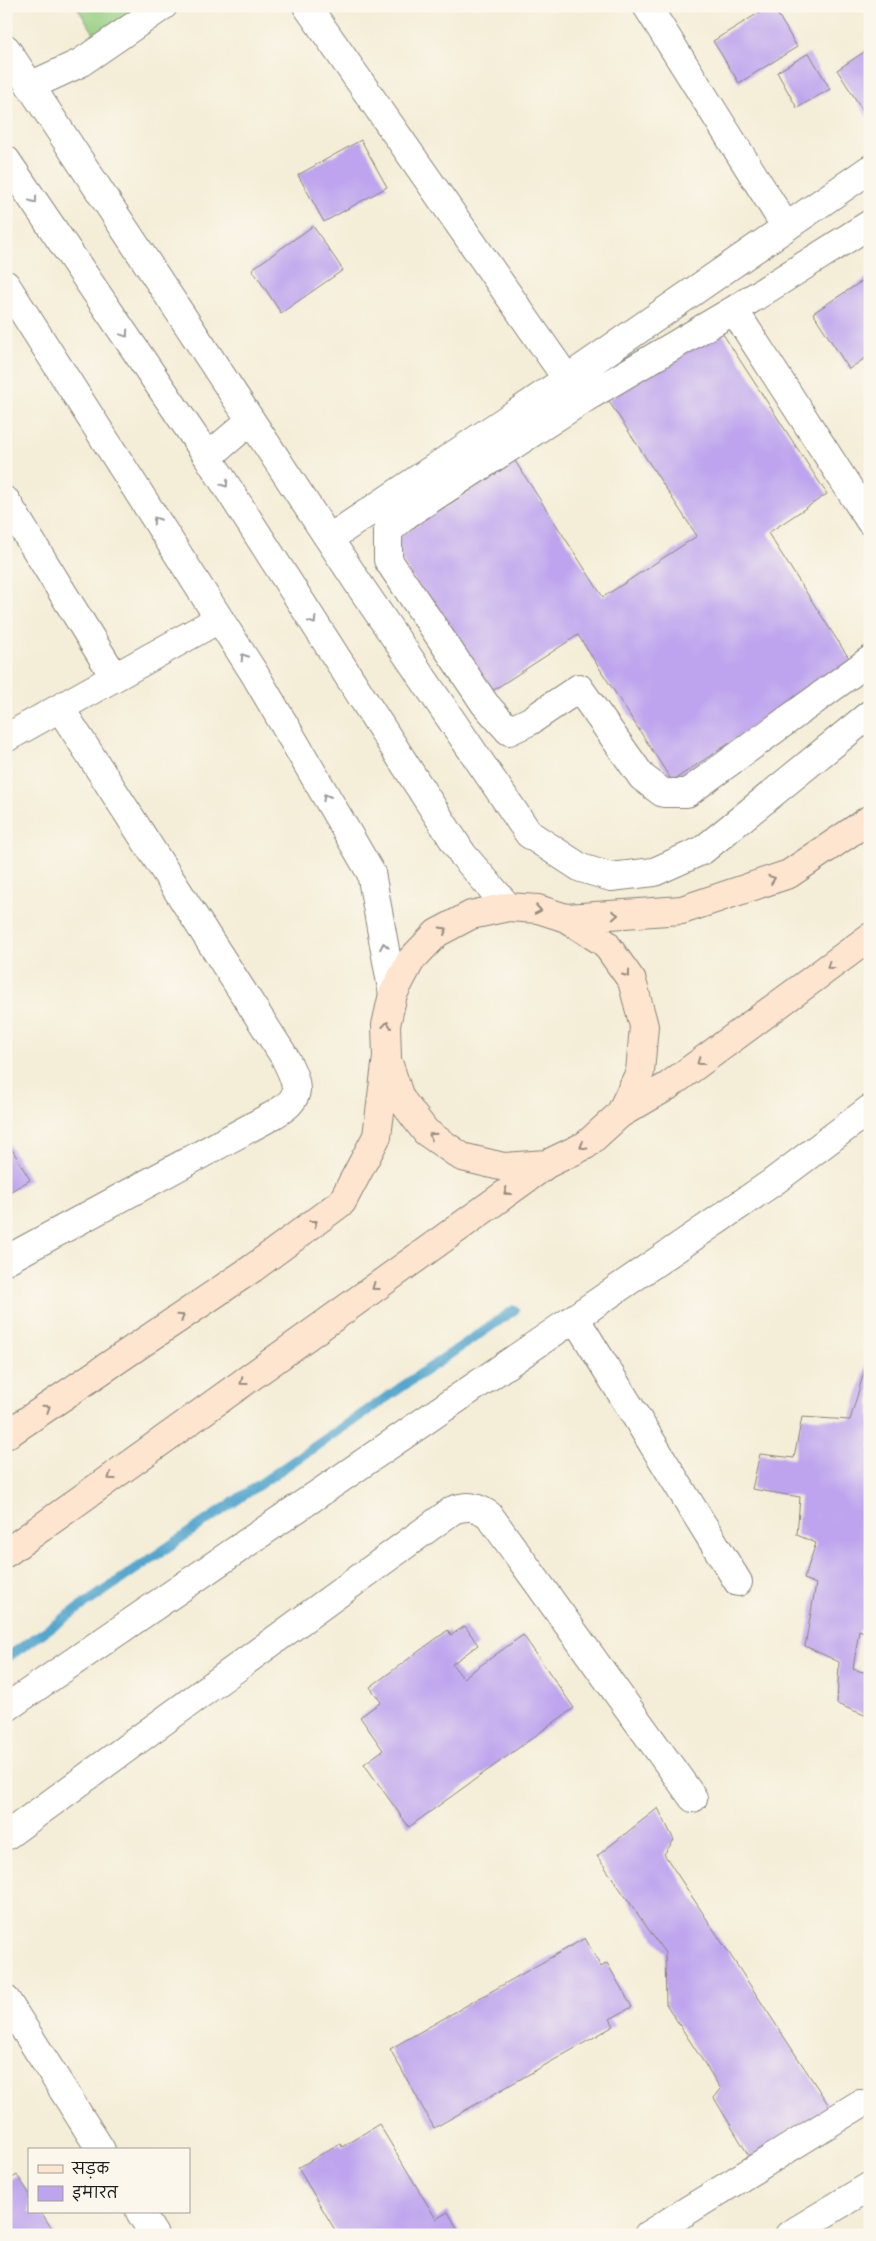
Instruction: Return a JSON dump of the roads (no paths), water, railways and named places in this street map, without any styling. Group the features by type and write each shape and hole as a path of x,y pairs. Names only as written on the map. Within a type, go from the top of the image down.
{"main road":[{"path":"566,918 682,910 788,874 870,819"},
{"path":"6,1435 253,1268 342,1202 377,1136 386,1057 386,1025 393,994 410,960 437,933 471,915 508,907 538,909 566,918 604,943 632,981 644,1026 640,1072 620,1114"},
{"path":"6,1553 546,1164 586,1145 620,1114 668,1086 870,937"},
{"path":"386,1057 400,1098 426,1132 462,1157 504,1167 546,1164"}],"street":[{"path":"30,86 80,63 163,6"},
{"path":"307,6 567,379"},
{"path":"646,6 786,227"},
{"path":"6,50 250,420 529,834 581,868 611,877 654,872 703,850 870,714"},
{"path":"6,160 208,457 463,855 508,907"},
{"path":"330,538 567,379 870,169"},
{"path":"870,224 734,310 587,397 407,514 388,531 388,560 485,704 509,731 530,721 580,688 642,777 663,794 686,793 870,660"},
{"path":"6,285 254,673 371,873 393,994"},
{"path":"734,310 860,485 870,521"},
{"path":"208,457 250,420"},
{"path":"6,500 114,676"},
{"path":"6,738 219,619"},
{"path":"6,1260 275,1114 288,1106 296,1096 295,1077 284,1056 60,708"},
{"path":"6,1708 774,1182 870,1109"},
{"path":"575,1318 738,1582"},
{"path":"6,1836 453,1510 467,1506 478,1507 489,1515 693,1798"},
{"path":"6,2000 99,2148"},
{"path":"648,2235 860,2104"},
{"path":"789,2235 870,2186"},
{"path":"141,2214 154,2235"}],"waterway":[{"path":"6,1658 514,1310"}]}
